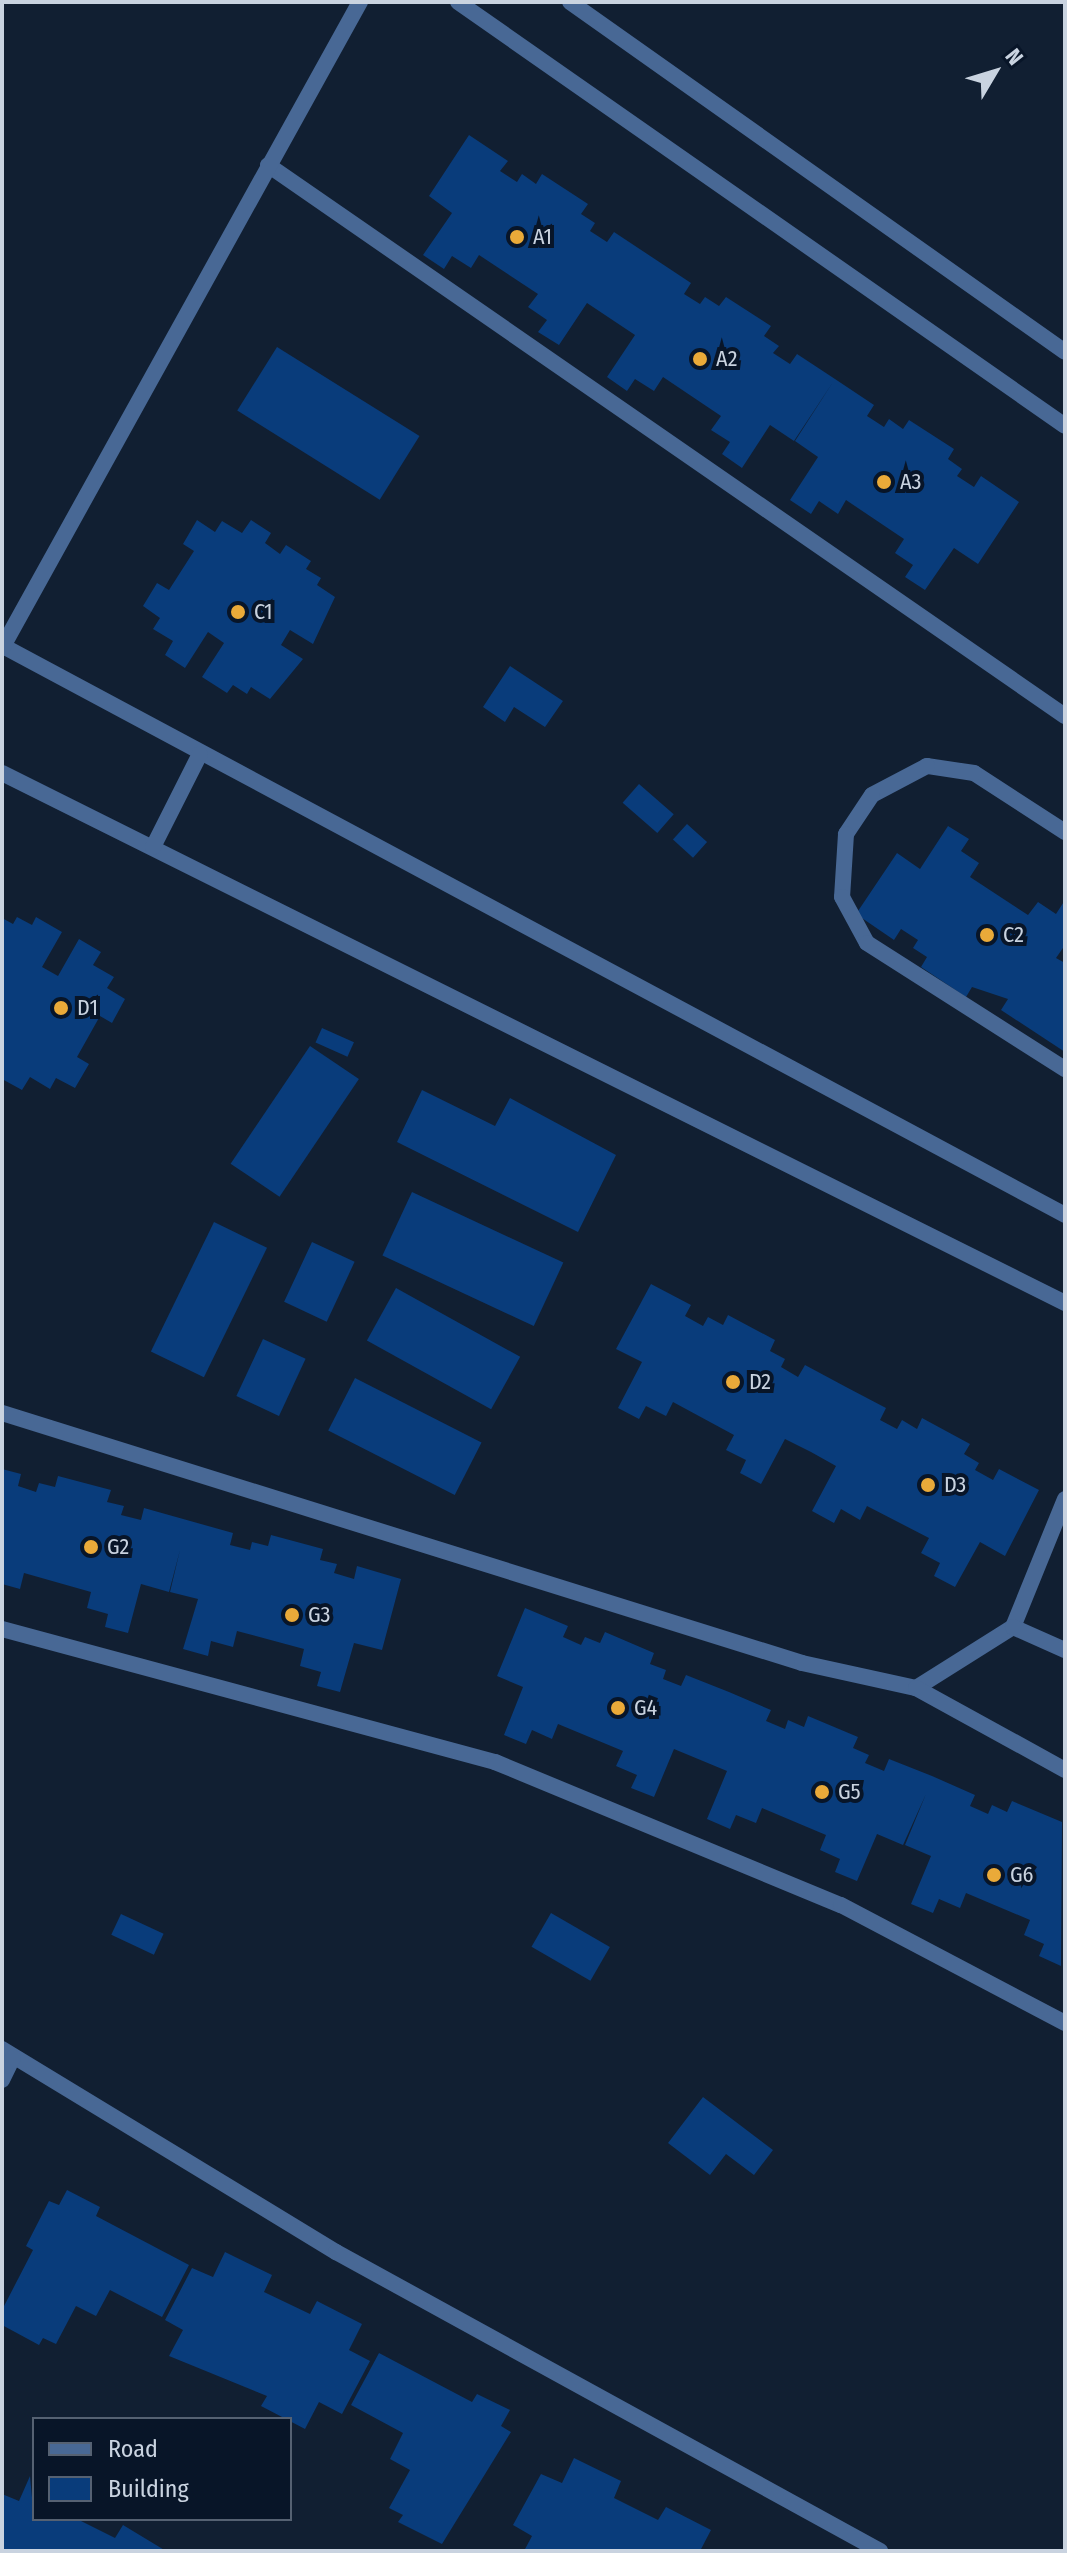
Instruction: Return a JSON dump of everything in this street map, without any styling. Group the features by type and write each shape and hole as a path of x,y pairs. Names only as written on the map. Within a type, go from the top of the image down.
{"street":[{"path":"360,2 2,647 1065,1215"},
{"path":"458,2 1065,426"},
{"path":"570,2 1065,352"},
{"path":"268,165 1065,716"},
{"path":"153,847 200,754"},
{"path":"1065,832 974,773 927,766 872,795 846,834 842,897 867,943 1065,1069"},
{"path":"2,773 1065,1303"},
{"path":"2,1413 802,1663 916,1688 1065,1770"},
{"path":"916,1688 1013,1627 1065,1499"},
{"path":"1013,1627 1065,1650"},
{"path":"2,1629 495,1762 841,1905 1065,2023"},
{"path":"2,2080 8,2053 336,2252 880,2551"}],"building":[{"path":"469,135 508,161 500,171 517,182 522,174 536,184 542,174 588,204 581,214 595,223 590,231 607,242 614,232 691,283 684,294 700,304 705,297 719,306 726,297 771,326 764,336 779,346 773,353 790,364 797,354 874,405 867,416 884,427 889,419 903,429 909,420 954,449 948,459 962,469 957,476 974,487 981,476 1019,502 978,564 954,548 925,590 905,577 913,565 895,553 904,539 846,500 838,514 819,501 811,514 790,500 818,457 795,441 833,382 794,441 770,425 742,468 722,454 730,442 711,430 721,416 663,377 654,391 635,379 627,391 607,377 635,335 587,303 559,345 538,332 547,320 528,307 538,294 479,255 471,268 452,256 444,269 423,255 452,213 429,196"},
{"path":"277,347 419,436 380,500 237,411"},
{"name":"C1","path":"197,520 215,532 222,521 242,533 251,520 271,533 265,543 280,554 286,545 311,561 306,569 321,578 317,585 335,597 313,644 290,630 281,645 303,659 270,699 251,687 247,694 233,685 227,693 202,677 224,643 208,632 185,668 165,655 173,641 153,629 160,618 143,606 157,583 169,590 194,551 183,544"},
{"path":"510,666 563,701 545,727 514,707 505,722 483,707"},
{"path":"639,784 674,814 657,833 623,803"},
{"path":"687,824 707,842 693,858 673,840"},
{"name":"C2","path":"948,826 969,839 961,851 979,863 970,877 1028,915 1038,902 1056,914 1065,900 1065,945 1056,958 1065,963 1065,1052 1001,1010 1008,999 972,987 966,997 921,967 927,957 913,948 918,940 901,929 894,940 856,914 897,853 920,869"},
{"name":"D1","path":"17,917 32,925 36,917 62,932 42,967 58,976 79,939 101,952 93,965 114,977 107,988 125,999 112,1023 100,1016 77,1057 89,1064 75,1088 56,1078 50,1089 30,1077 22,1090 2,1079 2,918 13,924"},
{"path":"322,1028 354,1042 347,1057 315,1043"},
{"path":"310,1046 359,1079 280,1197 231,1164"},
{"path":"422,1090 495,1126 510,1098 616,1155 578,1232 397,1142"},
{"path":"412,1192 563,1263 534,1326 382,1255"},
{"path":"214,1222 267,1248 204,1377 151,1351"},
{"path":"312,1242 355,1262 327,1322 284,1302"},
{"path":"651,1284 691,1305 685,1316 703,1326 708,1317 723,1325 728,1315 775,1340 770,1351 785,1359 781,1367 798,1377 805,1365 886,1408 880,1420 897,1429 902,1420 917,1429 922,1418 970,1444 964,1454 979,1463 975,1470 993,1480 999,1469 1039,1490 1005,1556 980,1542 955,1587 934,1576 940,1563 921,1553 929,1538 867,1506 860,1520 841,1509 834,1523 812,1511 836,1466 811,1452 785,1439 761,1484 740,1473 746,1460 726,1450 734,1435 673,1402 666,1416 646,1406 639,1419 618,1408 642,1362 616,1349"},
{"path":"396,1288 520,1357 491,1409 367,1340"},
{"path":"263,1339 306,1359 279,1416 236,1396"},
{"path":"355,1378 482,1442 455,1495 328,1431"},
{"path":"2,1469 21,1474 18,1486 36,1492 39,1483 55,1487 58,1476 111,1490 107,1502 124,1506 121,1515 141,1520 144,1508 233,1533 230,1545 250,1550 252,1542 268,1546 271,1535 323,1549 320,1560 337,1564 334,1573 354,1579 357,1566 401,1579 382,1650 354,1643 340,1692 317,1686 321,1672 300,1666 304,1649 237,1631 233,1647 211,1641 208,1656 183,1649 198,1599 170,1592 180,1550 169,1592 141,1584 128,1633 105,1627 108,1614 87,1608 91,1592 24,1573 20,1589 2,1584"},
{"path":"525,1608 568,1626 563,1637 581,1645 585,1637 600,1643 605,1632 654,1653 650,1664 666,1670 663,1679 681,1686 686,1675 729,1692 771,1710 766,1721 785,1729 788,1720 804,1727 808,1716 858,1737 853,1748 869,1755 865,1763 884,1771 889,1759 932,1776 975,1795 970,1806 988,1814 992,1805 1007,1812 1012,1801 1062,1822 1061,1966 1039,1956 1044,1944 1024,1935 1030,1920 966,1893 960,1908 939,1899 933,1913 911,1904 931,1856 905,1845 926,1794 903,1845 877,1834 857,1881 835,1872 840,1859 820,1850 826,1835 762,1808 756,1823 736,1815 730,1829 707,1819 727,1771 674,1749 654,1797 631,1788 637,1775 616,1766 623,1751 558,1724 552,1739 532,1730 526,1744 504,1735 523,1687 497,1676"},
{"path":"551,1913 610,1947 590,1981 532,1947"},
{"path":"121,1914 164,1934 154,1955 111,1935"},
{"path":"703,2097 773,2150 754,2175 726,2154 710,2175 668,2143"},
{"path":"67,2190 100,2207 96,2216 189,2265 162,2317 110,2290 96,2316 76,2306 56,2344 43,2338 39,2345 2,2325 2,2310 33,2250 26,2246 49,2201 59,2205"},
{"path":"225,2252 272,2275 264,2292 310,2314 317,2301 362,2324 349,2350 370,2361 342,2414 319,2402 305,2429 292,2422 292,2417 282,2417 261,2406 267,2396 169,2356 183,2330 165,2320 192,2268 213,2277"},
{"path":"379,2353 472,2402 477,2394 510,2410 501,2426 511,2432 442,2544 398,2522 403,2515 389,2508 410,2470 390,2459 403,2433 351,2405"},
{"path":"574,2458 621,2481 614,2498 658,2520 666,2507 711,2530 700,2551 524,2551 532,2536 513,2525 541,2474 562,2483"},
{"path":"30,2476 32,2521 81,2521 115,2538 123,2525 166,2551 2,2551 2,2494 19,2501"}],"place":[{"name":"A1","path":"517,237"},
{"name":"A2","path":"700,359"},
{"name":"A3","path":"884,482"},
{"name":"C1","path":"238,612"},
{"name":"C2","path":"987,935"},
{"name":"D1","path":"61,1008"},
{"name":"D2","path":"733,1382"},
{"name":"D3","path":"928,1485"},
{"name":"G2","path":"91,1547"},
{"name":"G3","path":"292,1615"},
{"name":"G4","path":"618,1708"},
{"name":"G5","path":"822,1792"},
{"name":"G6","path":"994,1875"}]}
